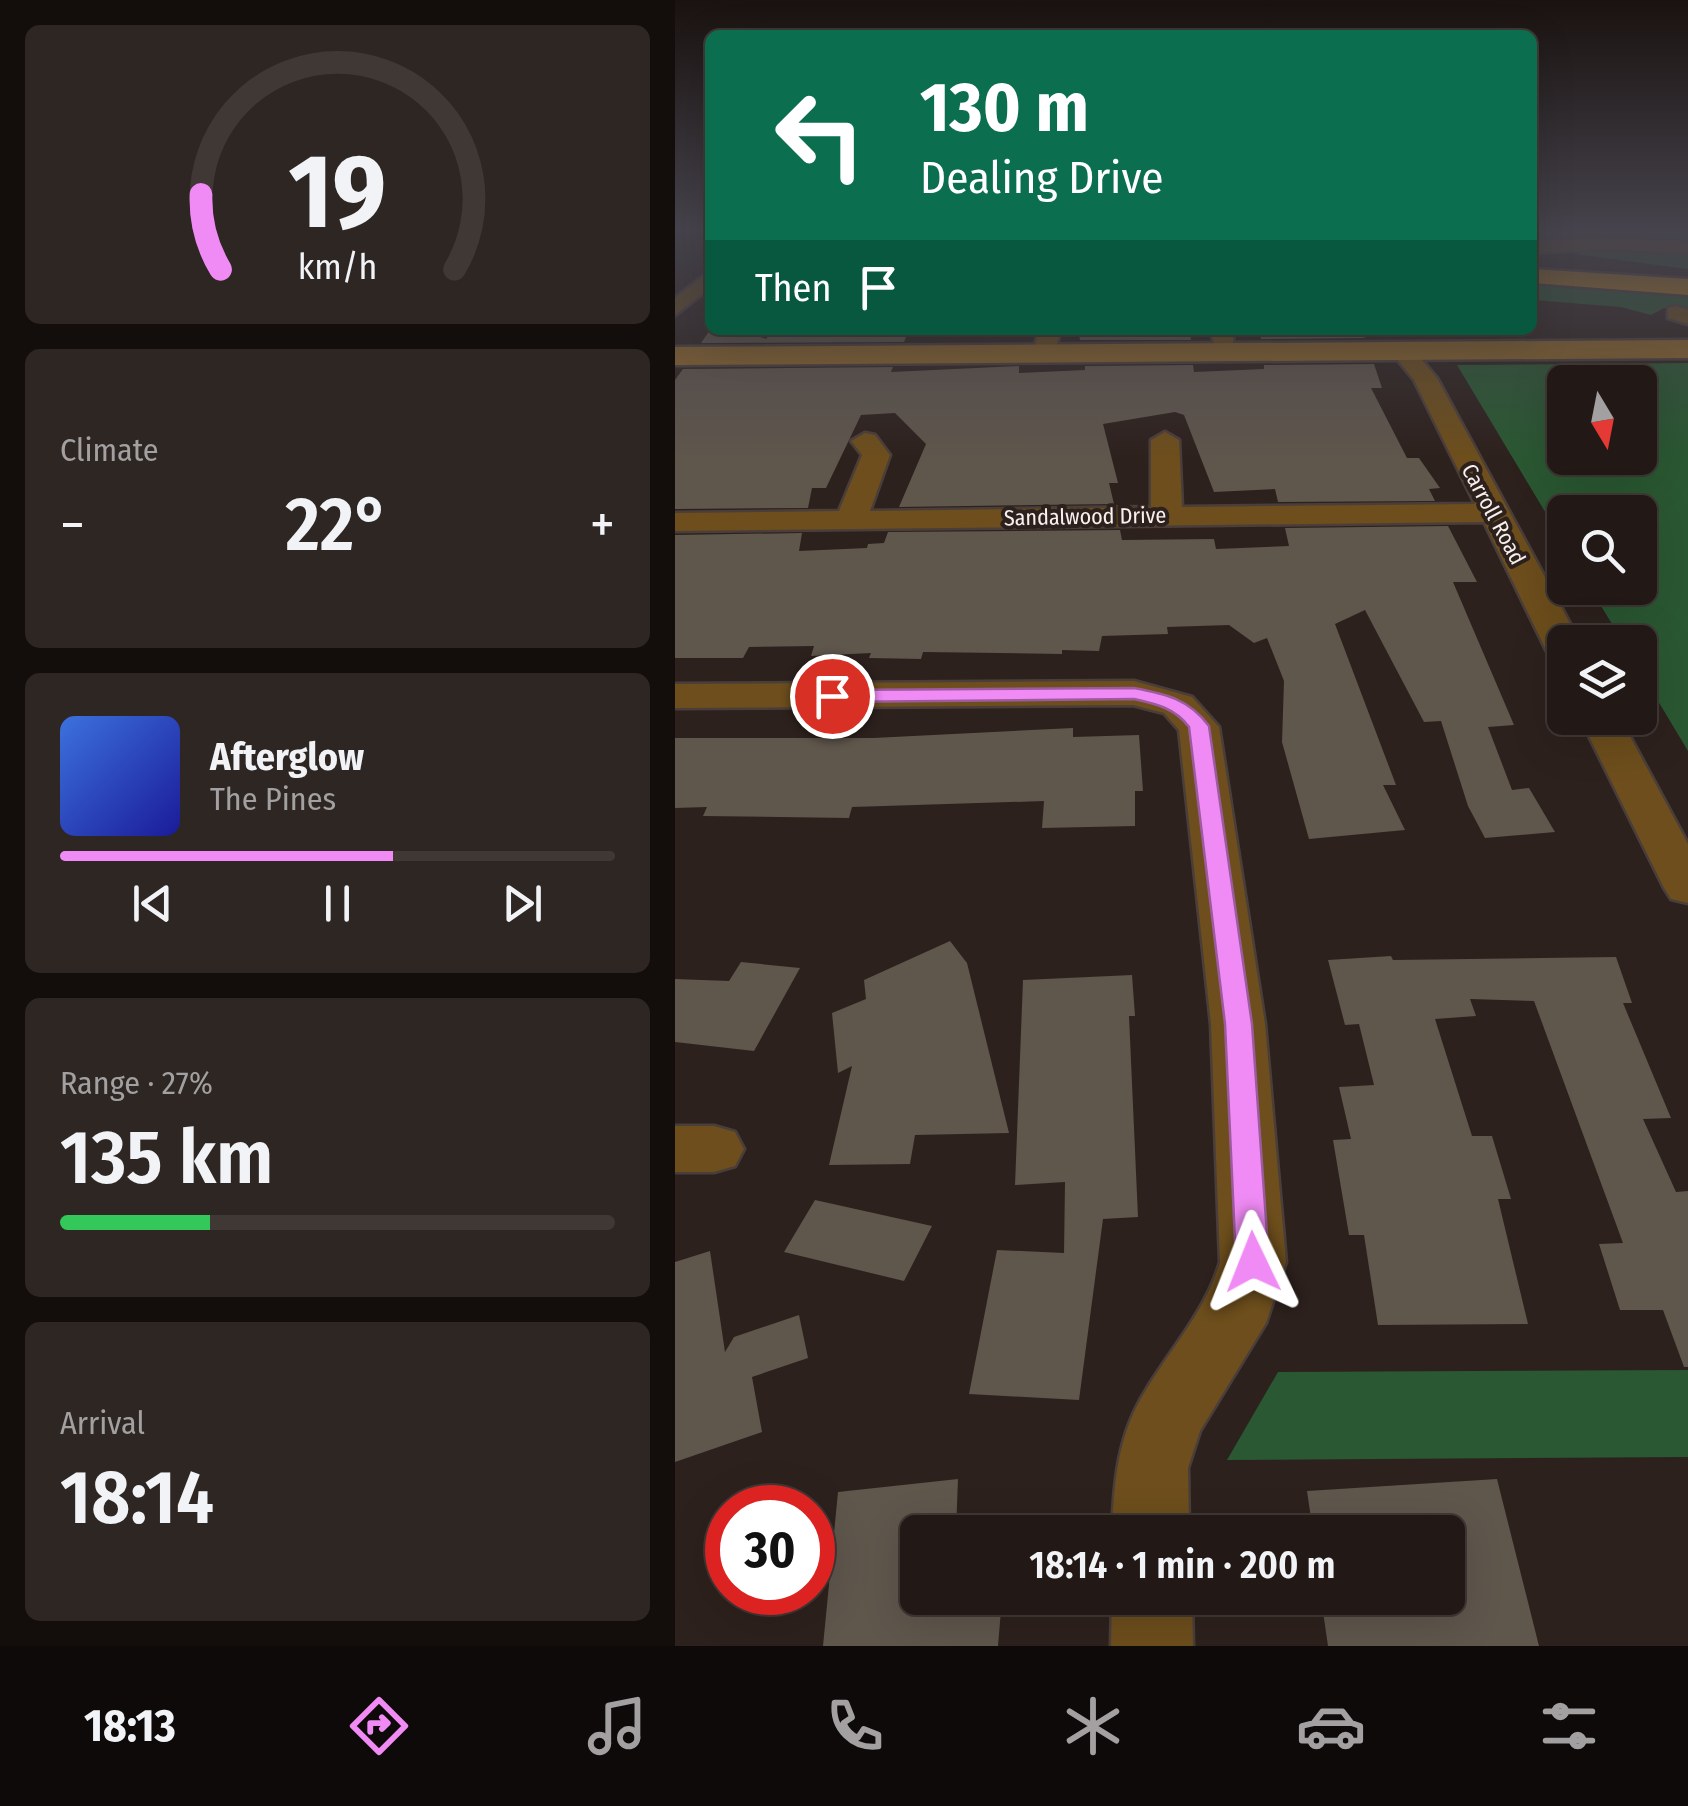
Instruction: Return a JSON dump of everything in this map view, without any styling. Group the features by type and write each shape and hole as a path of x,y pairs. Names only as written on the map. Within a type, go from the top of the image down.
{"main road":[{"path":"675,356 1047,342 1223,342 1416,361 1551,352 1688,352"}],"street":[{"name":"Carroll Road","path":"1416,361 1552,625"},
{"path":"1165,440 1167,515"},
{"path":"851,519 876,455 865,441"},
{"name":"Sandalwood Drive","path":"675,522 1494,513"},
{"path":"675,696 1134,694 1178,705 1199,726 1239,1024 1253,1262 1242,1302 1169,1417 1151,1468 1151,1515"},
{"path":"1609,735 1688,888"},
{"path":"1151,1615 1152,1646"}],"green space":[{"path":"1606,306 1688,306 1688,309 1664,308 1651,315"},
{"path":"1688,363 1688,751 1657,699 1657,625 1613,625 1600,605 1657,605 1657,495 1547,495 1547,515 1457,365"},
{"path":"1688,1370 1688,1457 1227,1460 1278,1372"}],"building":[{"path":"707,335 755,335 766,339 769,335 907,335 904,342 701,343"},
{"path":"1079,335 1190,335 1191,340 1080,340"},
{"path":"1261,335 1365,338 1261,339"},
{"path":"1374,364 1382,388 1371,388 1407,458 1419,458 1440,488 1429,489 1435,501 1278,502 1275,489 1214,492 1184,415 1175,412 1103,424 1118,483 1109,483 1114,504 899,507 926,444 895,413 861,415 826,488 812,488 808,508 675,509 675,380 683,369 893,367 891,372 1019,366 1019,373 1085,370 1085,366 1193,365 1194,372 1264,369 1264,365"},
{"path":"1448,526 1477,582 1453,582 1514,725 1488,727 1512,790 1529,788 1555,832 1485,838 1468,806 1441,721 1424,722 1365,610 1335,624 1396,785 1383,785 1405,830 1309,839 1282,742 1284,681 1267,638 1254,643 1229,625 1167,627 1168,634 1102,636 1099,651 1062,650 1062,654 923,652 921,659 869,658 871,653 811,656 814,646 749,647 743,658 675,658 675,535 802,533 799,551 867,548 868,544 884,543 888,532 1120,530 1122,540 1214,539 1216,549 1289,546 1285,528"},
{"path":"1073,728 1073,737 1139,735 1143,791 1135,791 1135,826 1042,828 1044,801 852,807 849,818 703,816 707,807 675,808 675,738 873,738"},
{"path":"950,941 967,963 1009,1133 915,1135 910,1164 829,1165 852,1066 838,1073 832,1013 866,999 864,980"},
{"path":"1391,956 1393,960 1616,957 1632,1003 1623,1003 1671,1118 1643,1119 1676,1192 1688,1191 1688,1367 1684,1367 1663,1310 1620,1310 1599,1244 1623,1243 1534,1001 1470,999 1476,1016 1435,1019 1472,1136 1492,1136 1511,1199 1498,1199 1528,1324 1378,1325 1364,1235 1349,1235 1333,1140 1351,1139 1339,1087 1374,1085 1359,1024 1345,1025 1328,960"},
{"path":"741,962 800,968 754,1051 675,1042 675,979 729,981"},
{"path":"1132,975 1135,1016 1129,1016 1138,1217 1103,1219 1079,1400 969,1394 997,1250 1064,1253 1065,1182 1015,1185 1023,980"},
{"path":"815,1200 932,1226 904,1281 784,1252"},
{"path":"710,1251 725,1352 734,1337 799,1315 808,1358 752,1377 762,1432 675,1462 675,1262"},
{"path":"958,1479 957,1515 900,1515 900,1615 1001,1615 998,1646 823,1646 826,1615 835,1615 838,1492"},
{"path":"1497,1479 1539,1646 1328,1646 1323,1615 1465,1615 1465,1515 1311,1515 1307,1491"}],"route":[{"path":"832,696 1134,694 1178,705 1199,726 1239,1024 1253,1262"}]}
